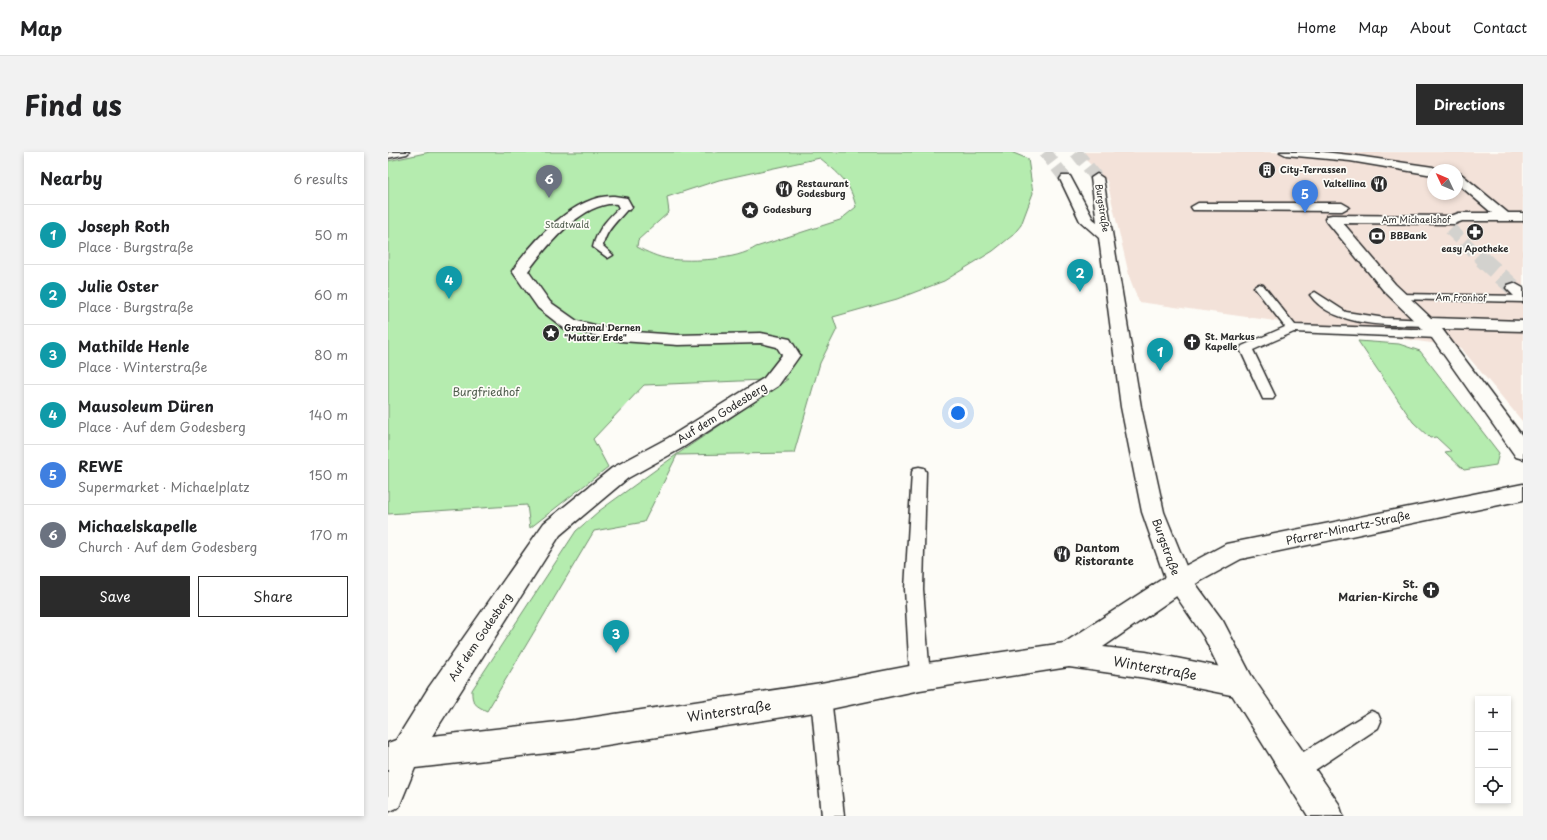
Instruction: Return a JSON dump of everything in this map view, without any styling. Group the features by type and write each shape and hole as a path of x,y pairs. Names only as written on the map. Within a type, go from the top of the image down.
{"street":[{"path":"388,155 403,152"},
{"path":"1286,152 1427,165"},
{"name":"Burgstraße","path":"1066,178 1087,221 1107,238"},
{"name":"Burgstraße","path":"1097,178 1131,407 1153,512 1178,581 1214,629 1241,684 1327,816"},
{"path":"1463,182 1505,217"},
{"name":"Auf dem Godesberg","path":"397,755 439,697 552,529 620,473 687,435 771,382 791,355 784,343 761,338 678,340 621,336 571,325 544,305 520,271 535,250 560,227 585,208 602,200 622,202 625,207"},
{"path":"1198,207 1342,207"},
{"name":"Am Michaelshof","path":"1394,292 1332,220 1446,224 1459,217 1523,217"},
{"path":"1394,292 1433,329 1523,452"},
{"path":"1433,329 1523,326"},
{"name":"Pfarrer-Minartz-Straße","path":"1178,581 1235,551 1523,492"},
{"name":"Winterstraße","path":"1069,655 1178,581"},
{"name":"Winterstraße","path":"397,755 576,735 821,697 920,677 1069,655 1146,665 1241,684"},
{"path":"388,796 397,755"}],"lane":[{"name":"Auf dem Godesberg","path":"608,255 598,247 599,237 609,223 625,207"},
{"path":"1260,287 1292,328"},
{"name":"Am Fronhof","path":"1394,292 1520,295"},
{"path":"1315,295 1324,304 1343,315 1433,329"},
{"path":"1268,396 1246,349 1292,328 1433,329"},
{"path":"919,472 914,589 920,677"},
{"path":"821,697 832,816"},
{"path":"1296,770 1371,720"}],"shaded area":[{"path":"1078,152 1523,152 1523,422 1460,347 1139,302 1130,279 1107,181"}],"green space":[{"name":"Stadtwald","path":"430,152 1011,152 1028,159 1033,193 1021,225 1013,235 993,251 944,281 897,299 833,317 837,329 820,363 794,453 677,455 644,522 594,531 487,711 475,704 472,698 472,690 576,531 599,511 676,455 788,379 644,385 593,439 608,467 530,528 527,505 388,514 388,161","holes":["820,158 843,179 854,198 856,207 840,220 756,247 738,255 714,259 669,259 656,256 637,247 638,240 669,212 667,197 719,180"]},
{"path":"1358,341 1399,344 1420,351 1499,453 1496,465 1464,470 1445,452 1451,451 1436,437 1430,438 1413,422"}],"tunnel":[{"path":"1045,152 1066,179"},
{"path":"1076,152 1097,178"},
{"path":"1450,229 1483,260"},
{"path":"1482,259 1514,288"}],"place":[{"name":"City-Terrassen","path":"1267,170"},
{"name":"Valtellina","path":"1379,184"},
{"name":"Restaurant Godesburg","path":"784,189"},
{"name":"Michaelskapelle","path":"549,198"},
{"name":"Godesburg","path":"750,210"},
{"name":"REWE","path":"1305,213"},
{"name":"easy Apotheke","path":"1475,232"},
{"name":"BBBank","path":"1377,236"},
{"name":"Julie Oster","path":"1080,292"},
{"name":"Mausoleum Düren","path":"449,299"},
{"name":"Grabmal Dernen \"Mutter Erde\"","path":"551,333"},
{"name":"St. Markus Kapelle","path":"1192,342"},
{"name":"Joseph Roth","path":"1160,371"},
{"name":"Dantom Ristorante","path":"1062,554"},
{"name":"St. Marien-Kirche","path":"1431,590"},
{"name":"Mathilde Henle","path":"616,653"}],"park label":[{"name":"Burgfriedhof","path":"486,392"}]}
